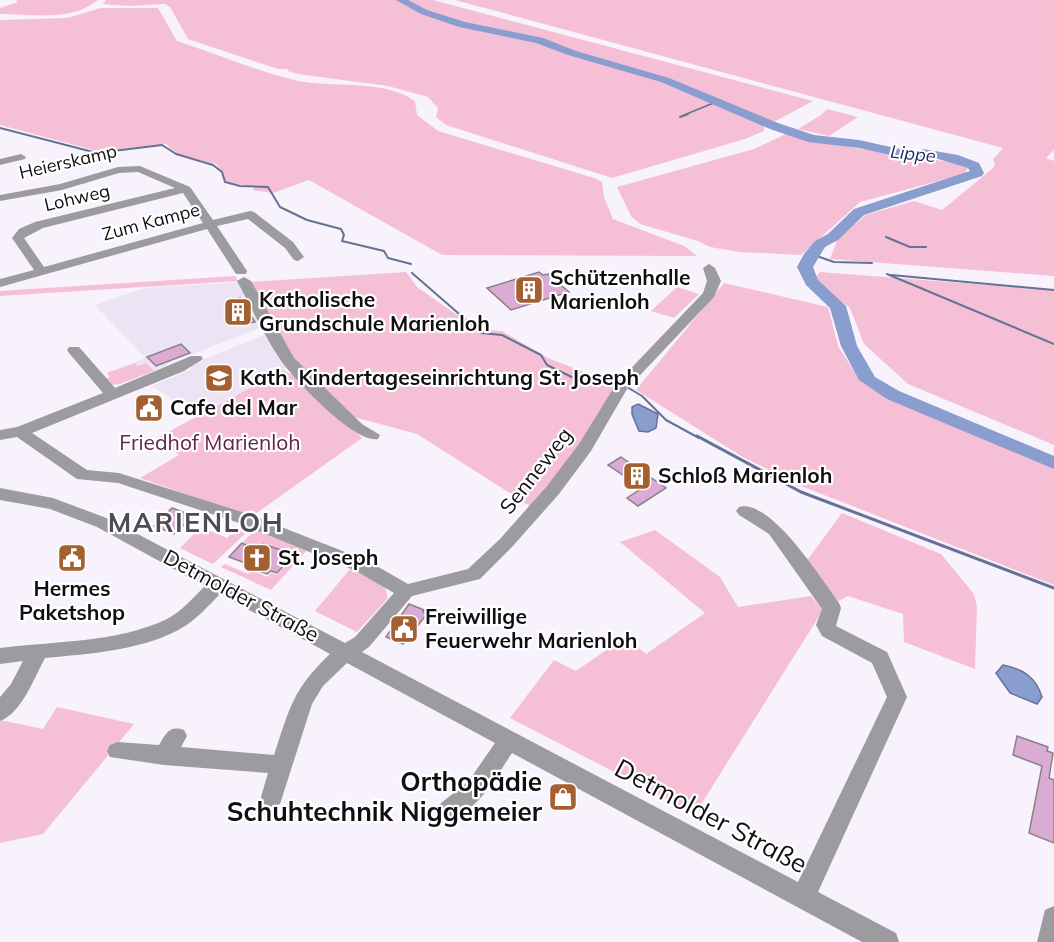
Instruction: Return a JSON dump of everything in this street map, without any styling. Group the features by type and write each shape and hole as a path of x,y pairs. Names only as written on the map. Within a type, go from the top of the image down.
{"street":[{"path":"0,162 21,158"},
{"name":"Heierskamp","path":"0,198 62,187 114,171 130,169 145,171 186,189"},
{"path":"186,189 243,276 280,346 295,368 356,427 372,435"},
{"name":"Lohweg","path":"41,271 18,238 23,231 39,225 186,189"},
{"name":"Zum Kampe","path":"0,283 250,215 289,245 298,257"},
{"name":"Senneweg","path":"406,591 474,574 528,520 585,447 623,385 709,294 714,282 709,268"},
{"path":"75,350 112,394"},
{"path":"0,435 20,432 179,368 196,359"},
{"path":"20,432 83,475 119,478 242,518 362,567 406,591 362,642 347,652"},
{"name":"Detmolder Straße","path":"0,494 30,498 86,515 347,652 887,942"},
{"path":"746,511 775,530 832,608 825,625 829,631 880,658 897,697 803,898"},
{"path":"0,656 135,637 158,630 178,621 218,584"},
{"path":"0,712 18,690 39,650"},
{"name":"Detmolder Straße","path":"272,797 302,701 316,680 347,652"},
{"path":"164,756 176,736"},
{"path":"449,810 476,789 509,740"},
{"path":"118,752 281,765"},
{"path":"1049,942 1054,918"}],"shaded area":[{"path":"238,282 265,326 191,353 166,366 120,384 104,379 110,377 107,373 145,358 95,305 144,288"},
{"name":"Kath. Kindertageseinrichtung St. Joseph","path":"264,335 289,367 197,415 152,386 190,370 192,364"}],"green space":[{"path":"16,0 98,0 88,7 64,14 0,14 0,8 18,2"},
{"path":"106,0 433,0 813,101 764,125 764,131 745,139 612,178 446,125 436,117 438,108 428,97 388,86 298,74 188,39 170,7 165,4 128,6 103,4"},
{"path":"455,0 1054,0 1054,150 1046,158 1054,161 1054,276 830,259 838,238 866,215 914,201 942,210 992,169 995,165 993,159 1003,148"},
{"path":"101,8 158,8 177,41 279,76 309,83 387,89 402,94 415,101 417,115 438,131 602,182 604,197 613,219 684,246 697,256 442,255 309,180 273,193 253,190 255,187 225,182 216,164 176,154 166,144 101,152 0,125 0,20 67,18"},
{"path":"827,109 858,117 829,136 798,129 821,115"},
{"path":"786,134 854,148 957,163 968,168 964,174 860,202 801,255 739,252 710,247 698,241 640,224 631,216 617,187 754,149"},
{"path":"406,272 417,287 477,329 502,331 548,358 617,385 575,452 530,506 417,434 354,417 292,358 249,282"},
{"path":"820,272 1054,290 1054,445 908,384 864,344 850,308 813,281"},
{"path":"235,276 238,281 0,296 0,291"},
{"path":"724,283 828,307 838,346 859,379 888,397 1054,468 1054,585 801,486 741,456 636,390"},
{"path":"677,287 699,294 674,318 651,311"},
{"path":"135,363 138,366 146,363 154,371 120,384 109,385 104,379 110,377 107,373"},
{"name":"Friedhof Marienloh","path":"283,370 299,378 362,438 251,517 140,478 179,455 157,438"},
{"path":"842,513 941,554 974,594 977,607 975,669 904,642 903,614 848,596 835,603 805,563"},
{"path":"242,524 251,528 213,564 180,548 201,527 227,538"},
{"path":"256,529 308,549 271,590 221,567 225,564 248,574 252,570 267,577 271,573 277,575 295,554 263,544 258,549 243,542"},
{"path":"655,530 720,577 738,607 811,596 823,610 695,814 510,718 554,660 576,671 625,637 646,654 705,613 620,542"},
{"path":"350,569 384,584 388,598 357,632 315,611"},
{"path":"57,707 134,724 43,834 0,843 0,720 43,729"}],"water":[{"path":"638,404 658,414 656,428 648,432 639,431 632,414 632,407"},
{"path":"1003,665 1017,669 1032,679 1042,697 1037,704 1010,693 996,673"}],"building":[{"name":"Schützenhalle Marienloh","path":"539,272 543,275 548,274 569,292 511,310 487,288"},
{"path":"240,298 255,322 245,324 231,301"},
{"path":"181,344 190,353 156,366 147,357"},
{"name":"Schloß Marienloh","path":"621,457 666,488 638,506 627,498 642,488 608,465"},
{"path":"172,508 194,516 174,534 154,526"},
{"name":"St. Joseph","path":"242,543 258,550 263,544 287,552 280,561 286,563 277,573 271,571 267,574 229,557"},
{"name":"Freiwillige Feuerwehr Marienloh","path":"409,604 424,610 423,612 427,614 403,644 386,637"},
{"path":"1017,736 1048,747 1047,751 1053,753 1049,778 1054,780 1054,843 1029,833 1042,766 1013,755"}],"waterway":[{"name":"Lippe","path":"401,0 424,12 463,25 539,40 572,53 665,80 774,126 812,139 859,144 913,156 923,153 935,154 958,159 974,166 977,173 859,212 833,237 820,244 811,254 805,267 811,282 838,306 849,346 868,380 893,395 1054,463"},
{"path":"684,115 716,102"},
{"path":"680,117 688,114"},
{"path":"0,128 97,153 162,145 176,154 213,165 222,172 225,182 240,186 268,187 280,207 307,220 341,229 344,235 342,241 384,251 388,258 411,264"},
{"path":"886,237 910,247 926,247"},
{"path":"811,254 834,262 872,263"},
{"path":"412,273 481,333 502,335 541,355 547,365 582,382 608,379 618,383"},
{"path":"887,274 1054,344"},
{"path":"891,275 1054,290"},
{"path":"627,387 642,396 666,420 699,438"},
{"path":"697,436 801,492 1054,588"}],"place":[{"name":"Schützenhalle Marienloh","path":"529,290"},
{"name":"Katholische Grundschule Marienloh","path":"238,312"},
{"name":"Kath. Kindertageseinrichtung St. Joseph","path":"219,378"},
{"name":"Cafe del Mar","path":"149,408"},
{"name":"Schloß Marienloh","path":"637,476"},
{"name":"Hermes Paketshop","path":"72,558"},
{"name":"St. Joseph","path":"257,558"},
{"name":"Freiwillige Feuerwehr Marienloh","path":"404,629"},
{"name":"Orthopädie Schuhtechnik Niggemeier","path":"563,797"}],"district":[{"name":"MARIENLOH","path":"196,523"}]}
